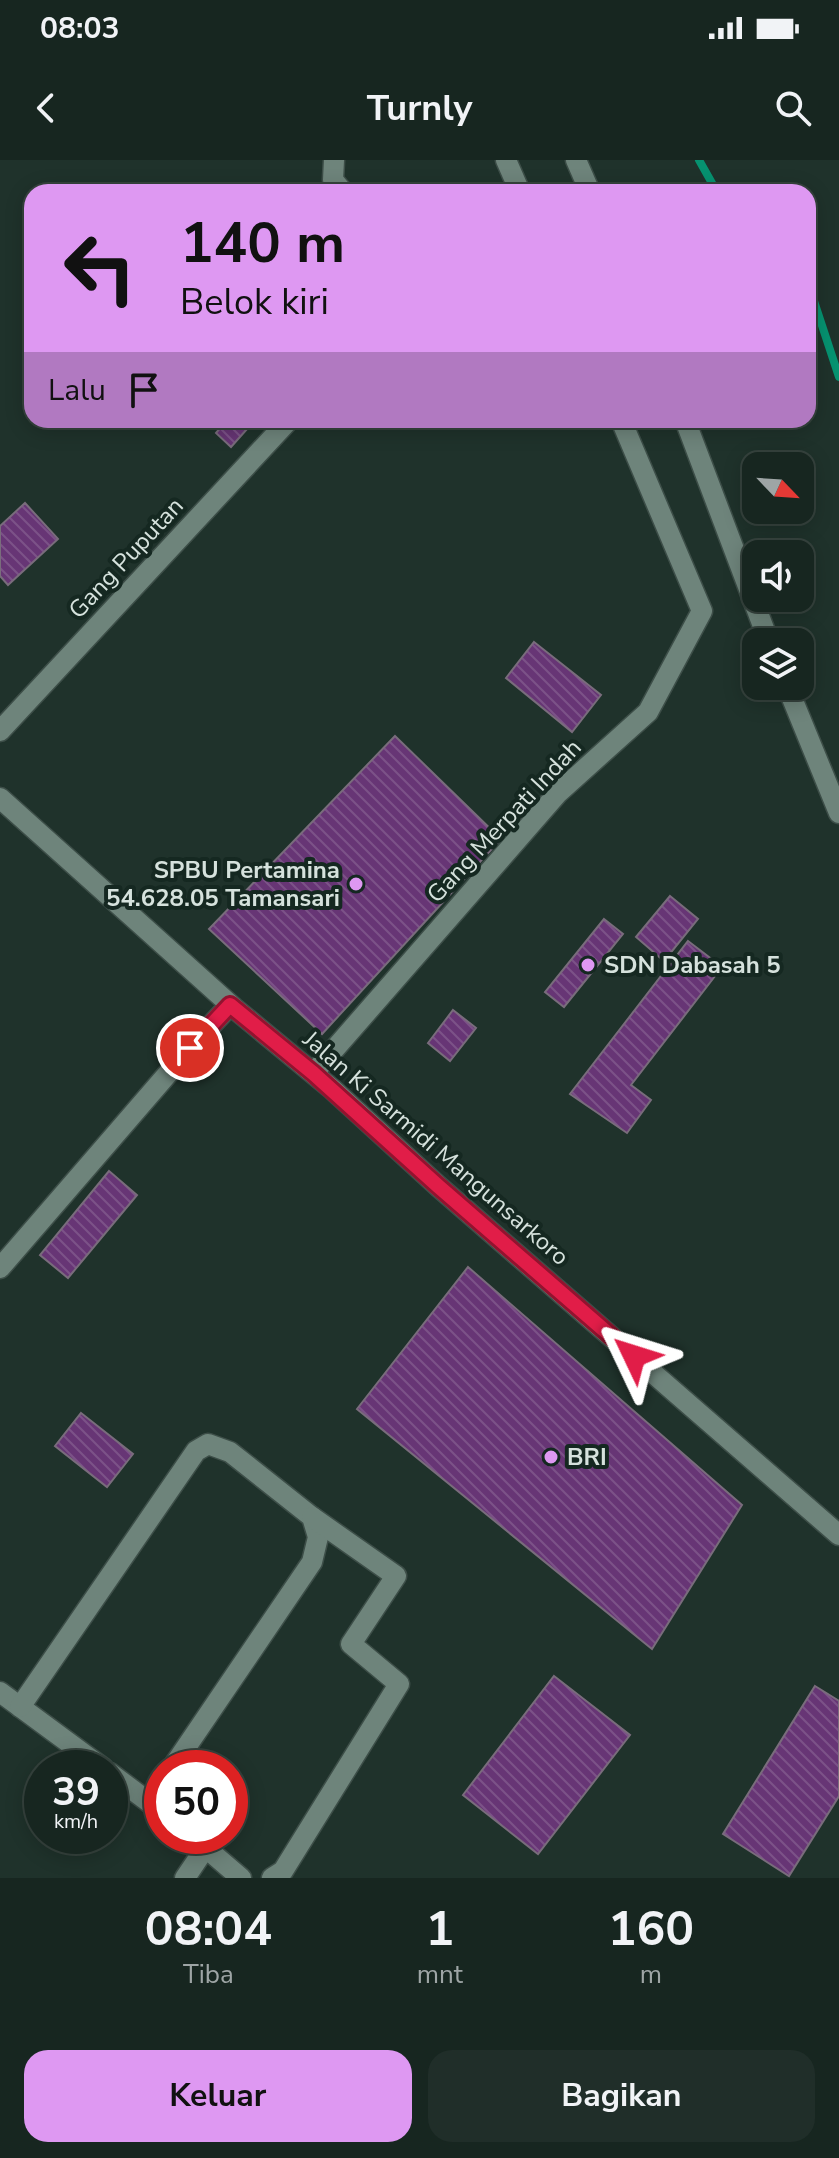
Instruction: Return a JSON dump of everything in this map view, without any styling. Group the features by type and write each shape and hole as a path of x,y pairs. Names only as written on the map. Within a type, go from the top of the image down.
{"street":[{"path":"334,160 333,180 336,184"},
{"path":"506,160 516,184"},
{"path":"576,160 586,184"},
{"name":"Gang Puputan","path":"0,731 282,428"},
{"name":"Gang Merpati Indah","path":"318,1068 558,793 648,712 702,611 624,428"},
{"path":"688,428 764,628"},
{"path":"793,700 839,813"},
{"name":"Jalan Ki Sarmidi Mangunsarkoro","path":"0,798 230,1005 320,1079 438,1186 839,1535"},
{"path":"0,1268 230,1005"},
{"path":"20,1707 196,1451 208,1444 230,1452 312,1517 396,1576 351,1644 399,1684 283,1871 272,1878"},
{"path":"184,1750 312,1562 318,1537 312,1517"},
{"path":"0,1692 79,1750"},
{"path":"128,1787 144,1799"},
{"path":"185,1878 194,1854"},
{"path":"213,1854 241,1878"}],"building":[{"path":"220,428 248,428 231,447 216,433"},
{"path":"25,503 58,539 8,585 0,576 0,526"},
{"path":"534,642 601,695 572,732 506,678"},
{"name":"SPBU Pertamina 54.628.05 Tamansari","path":"395,736 501,839 322,1034 209,929"},
{"path":"670,896 698,919 664,961 636,937"},
{"path":"604,919 623,934 564,1007 545,992"},
{"path":"688,941 722,967 631,1085 651,1100 627,1133 570,1094"},
{"path":"453,1010 476,1028 450,1061 428,1043"},
{"path":"109,1171 137,1195 68,1278 40,1255"},
{"name":"BRI","path":"468,1267 742,1505 652,1649 357,1409"},
{"path":"81,1413 133,1454 107,1487 55,1446"},
{"path":"554,1676 630,1735 538,1854 463,1795"},
{"path":"815,1686 839,1701 839,1796 789,1876 723,1834"}],"waterway":[{"path":"699,160 712,184"},
{"path":"816,307 839,377"}],"place":[{"name":"SPBU Pertamina 54.628.05 Tamansari","path":"356,884"},
{"name":"SDN Dabasah 5","path":"588,965"},
{"name":"BRI","path":"551,1457"}],"route":[{"path":"190,1048 230,1005 313,1073 634,1356"}]}
